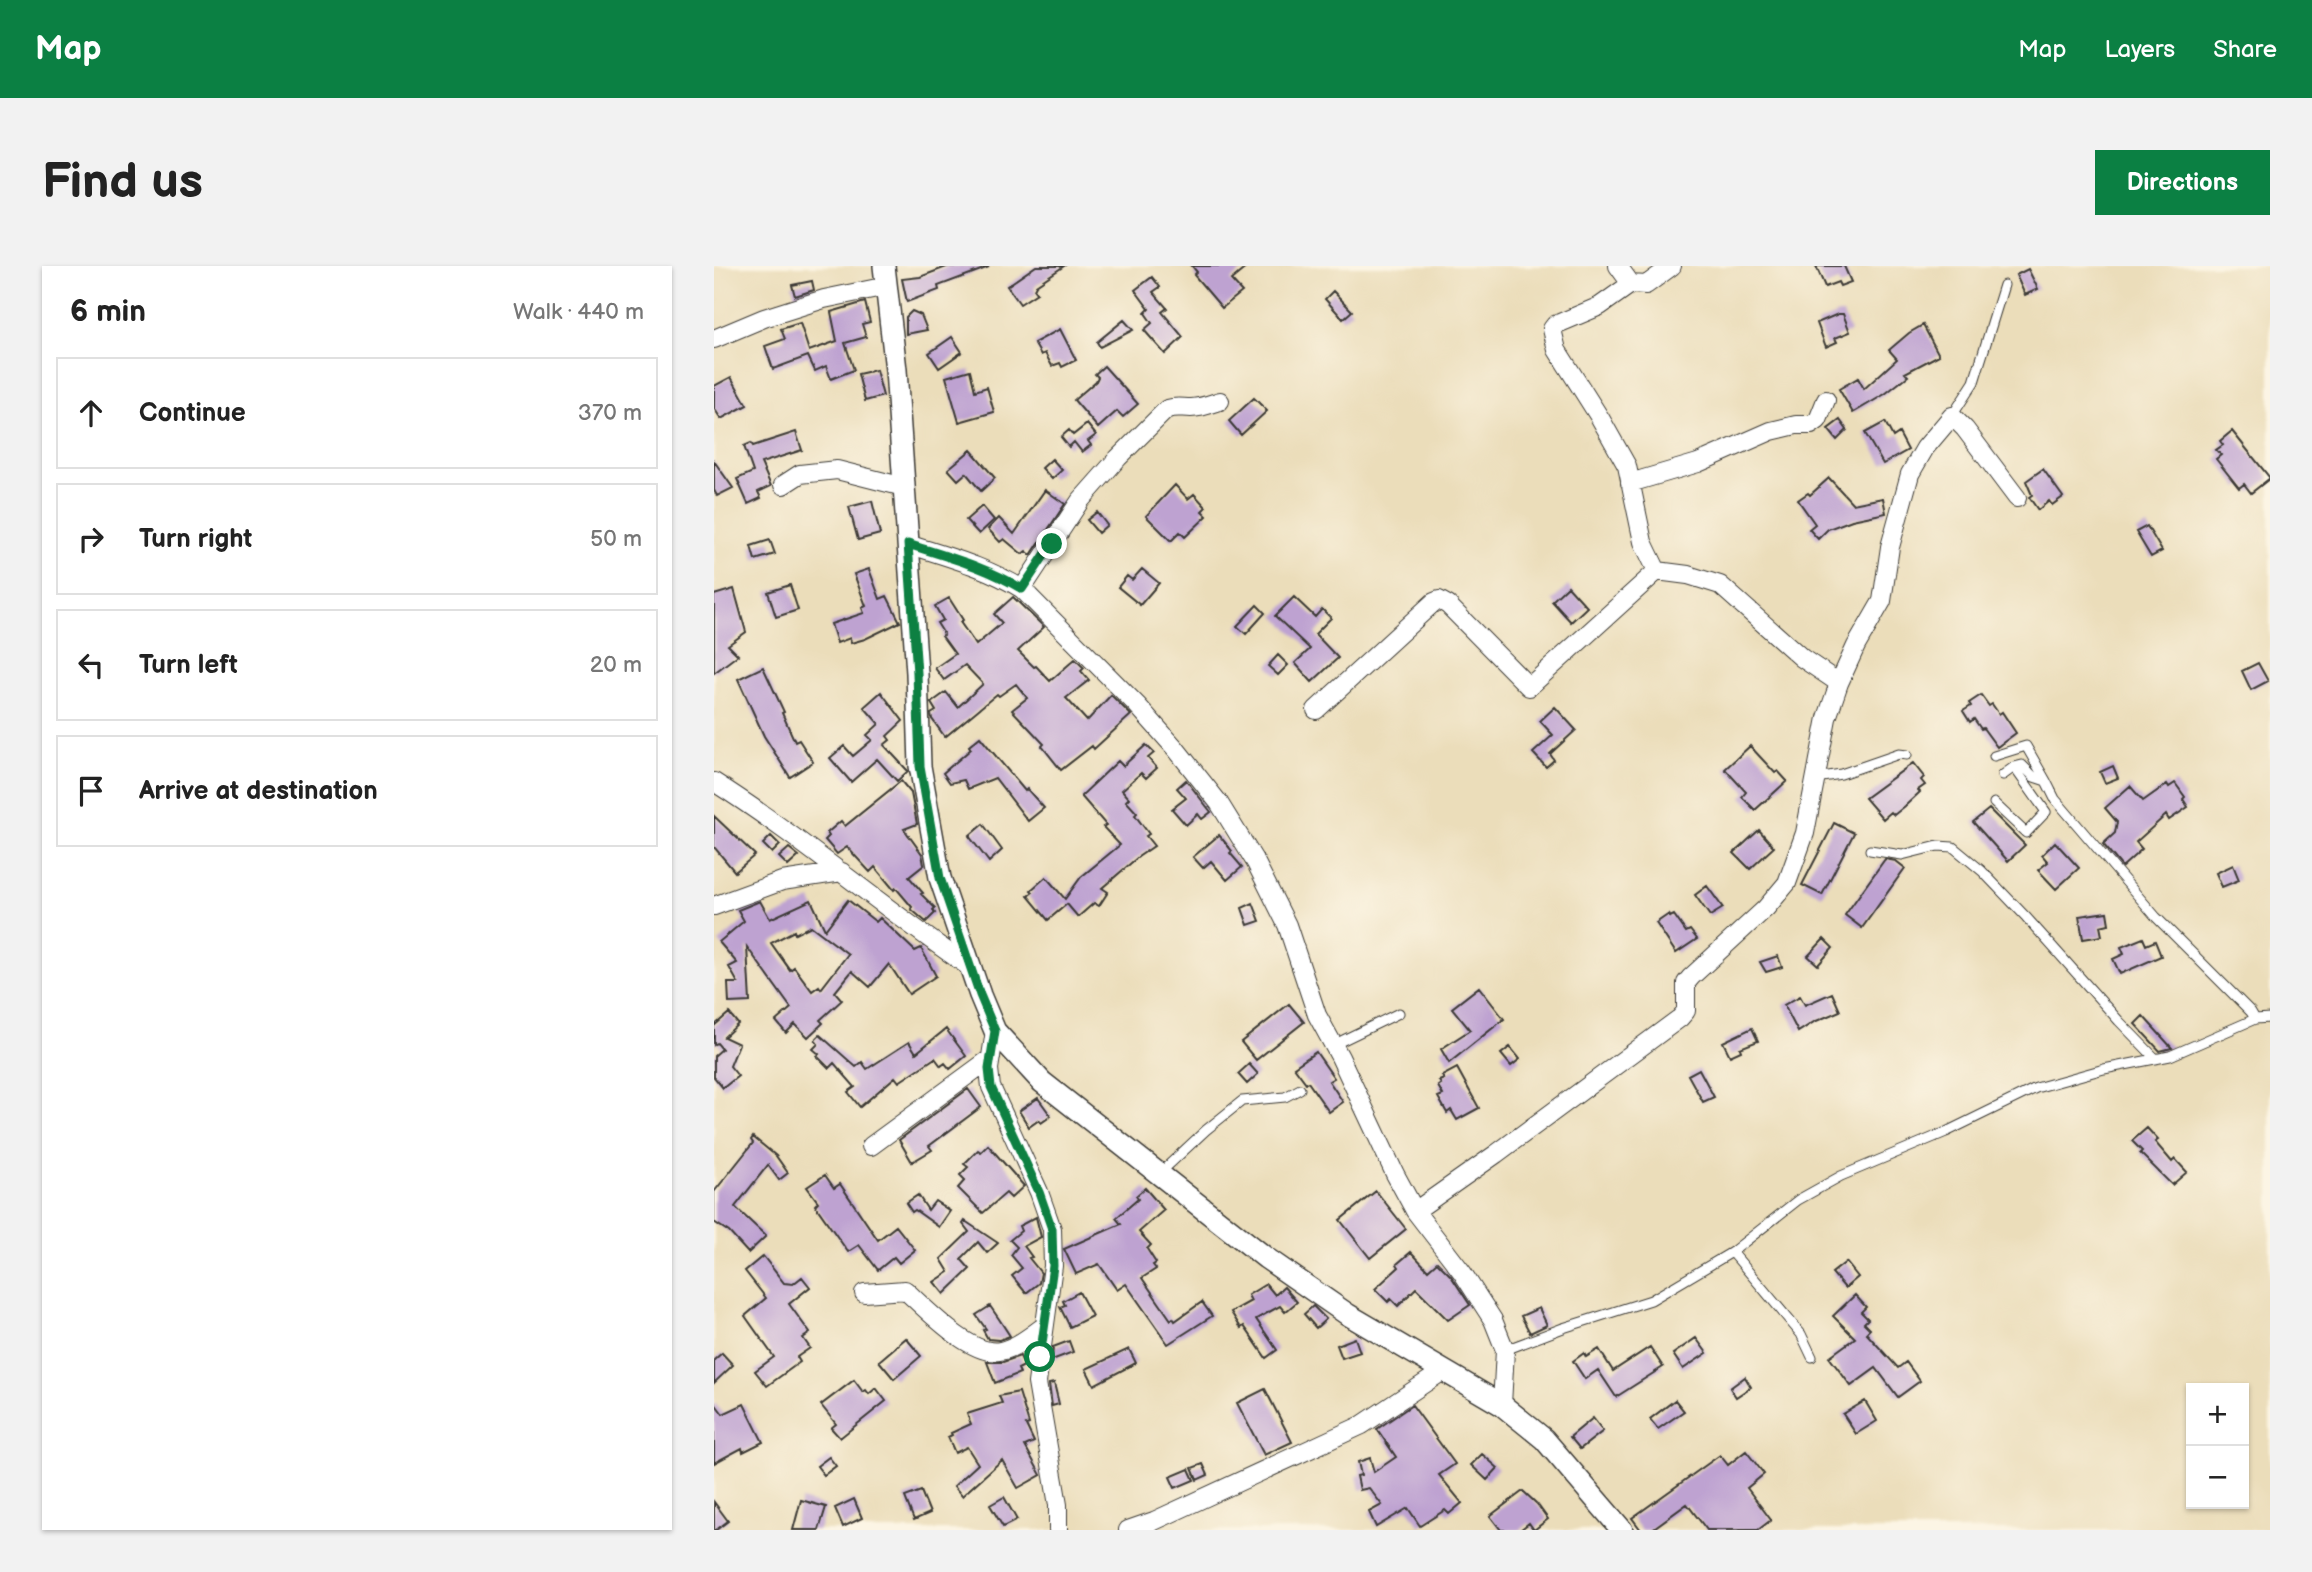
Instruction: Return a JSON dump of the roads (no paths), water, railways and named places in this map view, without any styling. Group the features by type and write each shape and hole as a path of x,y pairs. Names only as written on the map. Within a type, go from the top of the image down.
{"street":[{"path":"1618,266 1631,284"},
{"path":"1657,571 1643,542 1627,466 1557,350 1552,329 1600,306 1631,284 1646,285 1672,266"},
{"path":"714,339 764,318 885,276 896,370 917,673 920,766 940,878 995,1031 1042,1082 1266,1258 1348,1314 1502,1405 1544,1439 1622,1530"},
{"path":"1630,483 1698,463 1771,431 1811,425 1818,420 1826,400"},
{"path":"1022,589 1080,501 1167,409 1177,405 1191,408 1208,406 1220,401"},
{"path":"1415,1211 1629,1057 1686,1012 1686,984 1691,977 1766,908 1787,883 1805,833 1827,719 1839,683 1856,646 1882,601 1890,547 1910,474 1925,448 1952,416 1965,429 2017,498"},
{"path":"783,485 800,474 837,470 904,486"},
{"path":"908,544 981,567 1022,589 1137,705 1177,749 1219,803 1256,863 1287,925 1313,1005 1395,1174 1415,1211 1493,1320 1505,1350 1502,1405"},
{"path":"1316,710 1424,610 1439,600 1529,687 1657,571 1688,575 1720,585 1802,658 1839,683"},
{"path":"714,782 766,815 933,943 971,968"},
{"path":"714,906 782,881 842,872"},
{"path":"995,1031 989,1069 991,1087 1039,1192 1052,1229 1053,1266 1037,1383 1058,1505 1058,1530"},
{"path":"871,1146 991,1058"},
{"path":"864,1293 905,1290 935,1318 980,1350 998,1352 1017,1344 1043,1327"},
{"path":"1128,1530 1154,1521 1362,1425 1443,1371"}],"lane":[{"path":"1952,416 1974,382 2004,285"},
{"path":"1994,756 2026,746 2055,799 2156,917 2252,1012 2255,1019"},
{"path":"1814,779 1841,774 1899,754 1907,755"},
{"path":"2003,775 2022,765 2034,777 2046,781"},
{"path":"1994,803 2026,833 2046,811 2014,767"},
{"path":"1870,850 1902,855 1938,846 1953,847 1982,871 2026,917 2155,1059"},
{"path":"1333,1045 1399,1013"},
{"path":"1505,1350 1651,1300 1732,1252 1798,1200 1841,1176 1946,1132 2036,1088 2104,1069 2170,1056 2255,1019 2270,1018"},
{"path":"1160,1173 1206,1129 1242,1101 1285,1097 1300,1089"},
{"path":"1732,1252 1801,1334 1812,1357"}]}
